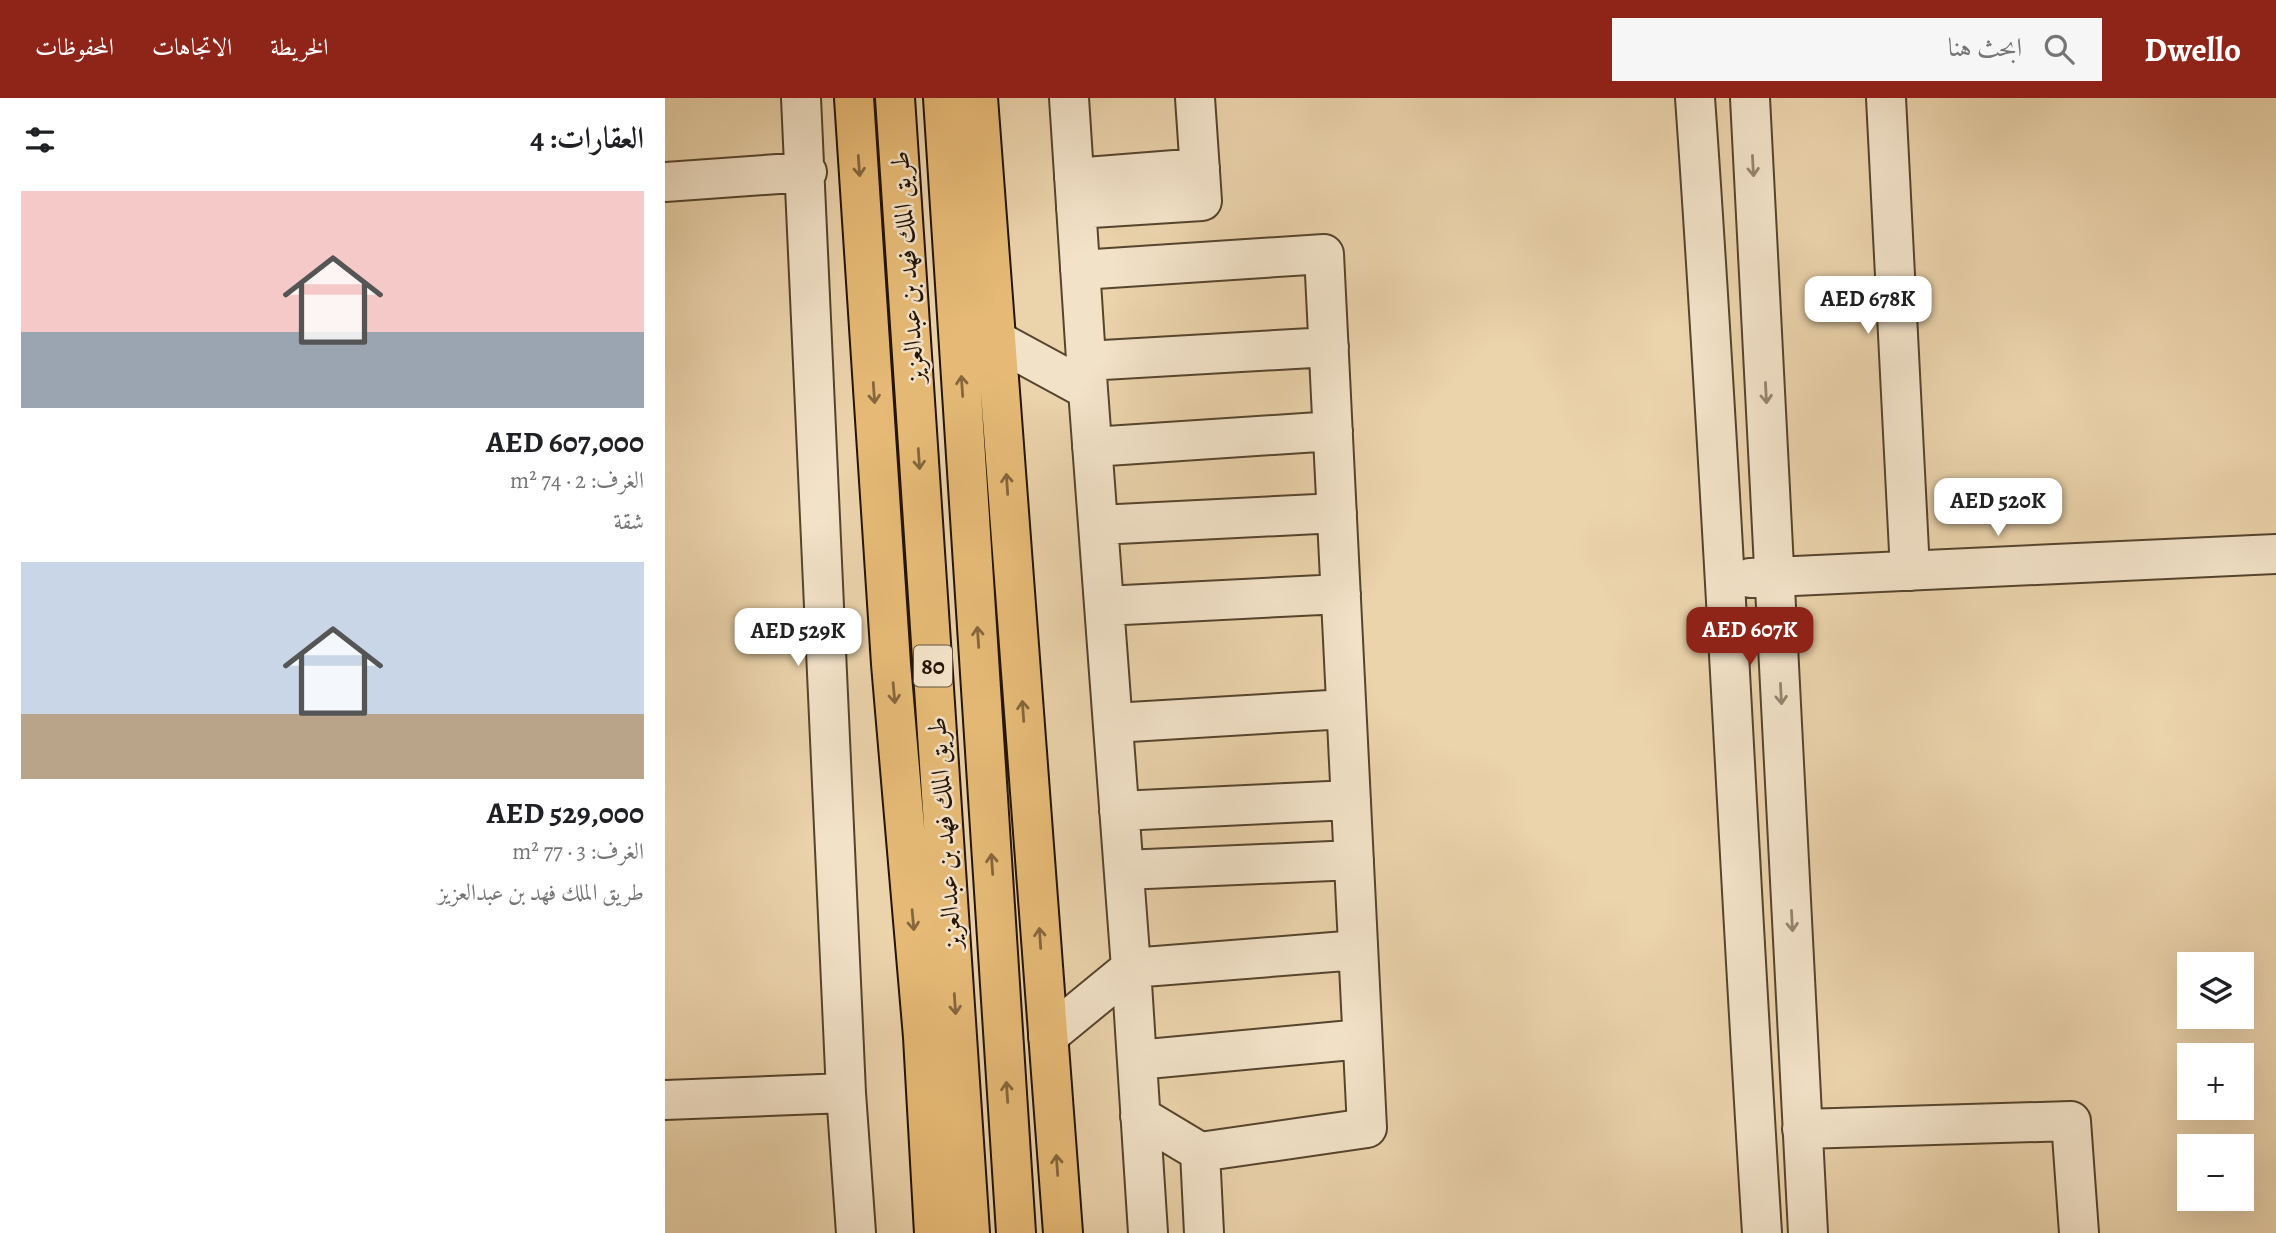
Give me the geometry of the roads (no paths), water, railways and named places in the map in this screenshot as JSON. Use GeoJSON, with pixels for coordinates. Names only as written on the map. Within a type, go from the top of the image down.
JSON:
{"type":"FeatureCollection","features":[{"type":"Feature","properties":{"kind":"highway"},"geometry":{"type":"LineString","coordinates":[[854,98],[891,664],[923,1037],[934,1233]]}},
{"type":"Feature","properties":{"kind":"highway","name":"طريق الملك فهد بن عبدالعزيز"},"geometry":{"type":"LineString","coordinates":[[895,98],[970,1233]]}},
{"type":"Feature","properties":{"kind":"highway","name":"طريق الملك فهد بن عبدالعزيز"},"geometry":{"type":"LineString","coordinates":[[943,98],[1016,1233]]}},
{"type":"Feature","properties":{"kind":"highway"},"geometry":{"type":"LineString","coordinates":[[978,98],[1063,1233]]}},
{"type":"Feature","properties":{"kind":"street"},"geometry":{"type":"LineString","coordinates":[[801,98],[807,172],[846,1093],[856,1233]]}},
{"type":"Feature","properties":{"kind":"street"},"geometry":{"type":"LineString","coordinates":[[1069,98],[1148,1233]]}},
{"type":"Feature","properties":{"kind":"street"},"geometry":{"type":"LineString","coordinates":[[1075,193],[1202,201],[1195,98]]}},
{"type":"Feature","properties":{"kind":"street"},"geometry":{"type":"LineString","coordinates":[[1695,98],[1762,1233]]}},
{"type":"Feature","properties":{"kind":"street"},"geometry":{"type":"LineString","coordinates":[[1750,98],[1808,1233]]}},
{"type":"Feature","properties":{"kind":"street"},"geometry":{"type":"LineString","coordinates":[[1886,98],[1910,571]]}},
{"type":"Feature","properties":{"kind":"street"},"geometry":{"type":"LineString","coordinates":[[665,182],[807,172]]}},
{"type":"Feature","properties":{"kind":"street"},"geometry":{"type":"LineString","coordinates":[[1080,270],[1324,254],[1367,1128],[1200,1152],[1140,1116]]}},
{"type":"Feature","properties":{"kind":"street"},"geometry":{"type":"LineString","coordinates":[[996,340],[1087,375],[1329,347]]}},
{"type":"Feature","properties":{"kind":"street"},"geometry":{"type":"LineString","coordinates":[[1092,447],[1333,430]]}},
{"type":"Feature","properties":{"kind":"street"},"geometry":{"type":"LineString","coordinates":[[1098,525],[1337,513]]}},
{"type":"Feature","properties":{"kind":"street"},"geometry":{"type":"LineString","coordinates":[[1724,579],[2276,554]]}},
{"type":"Feature","properties":{"kind":"street"},"geometry":{"type":"LineString","coordinates":[[1104,606],[1341,594]]}},
{"type":"Feature","properties":{"kind":"street"},"geometry":{"type":"LineString","coordinates":[[1113,723],[1346,709]]}},
{"type":"Feature","properties":{"kind":"street"},"geometry":{"type":"LineString","coordinates":[[1119,811],[1351,800]]}},
{"type":"Feature","properties":{"kind":"street"},"geometry":{"type":"LineString","coordinates":[[1124,870],[1354,860]]}},
{"type":"Feature","properties":{"kind":"street"},"geometry":{"type":"LineString","coordinates":[[1048,1036],[1131,968],[1358,950]]}},
{"type":"Feature","properties":{"kind":"street"},"geometry":{"type":"LineString","coordinates":[[1137,1060],[1362,1039]]}},
{"type":"Feature","properties":{"kind":"street"},"geometry":{"type":"LineString","coordinates":[[665,1100],[846,1093]]}},
{"type":"Feature","properties":{"kind":"street"},"geometry":{"type":"LineString","coordinates":[[1802,1129],[2071,1121],[2079,1233]]}},
{"type":"Feature","properties":{"kind":"street"},"geometry":{"type":"LineString","coordinates":[[1200,1152],[1204,1233]]}}]}
